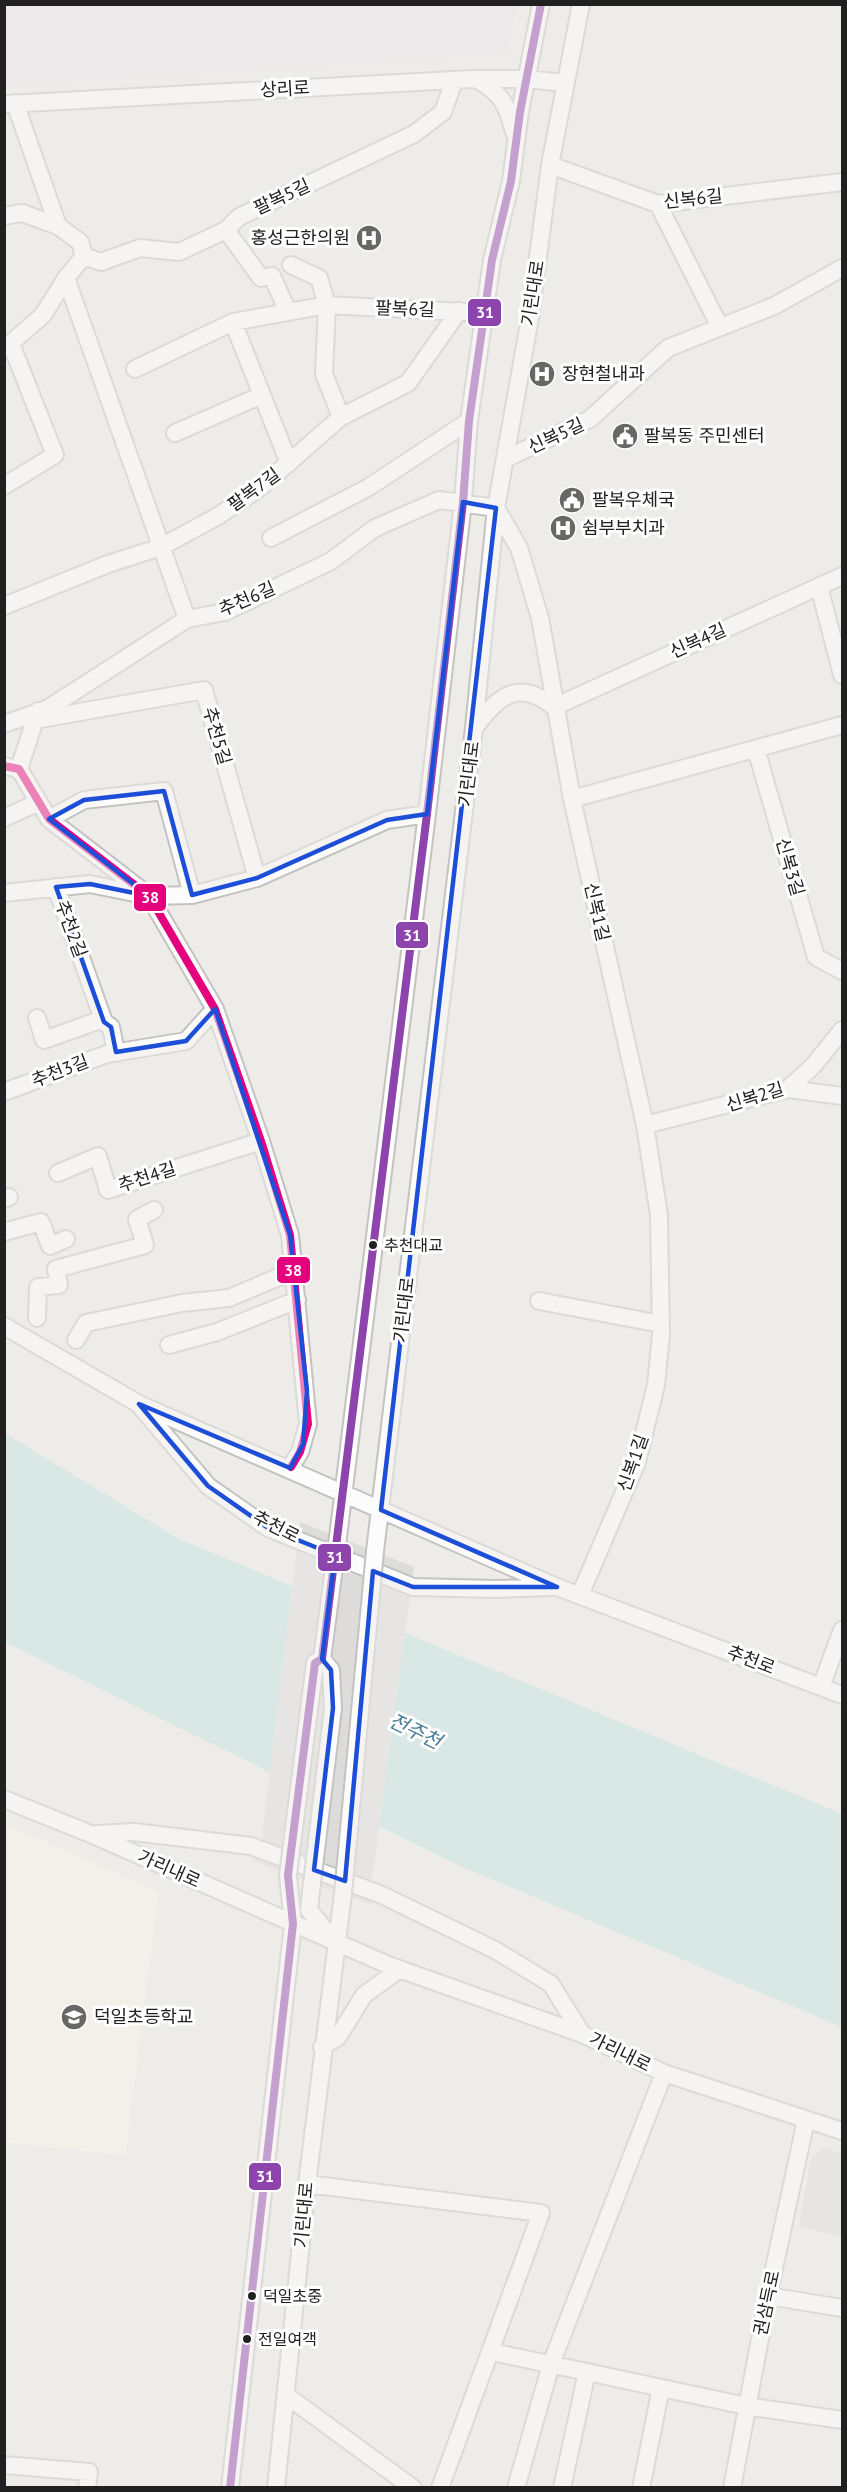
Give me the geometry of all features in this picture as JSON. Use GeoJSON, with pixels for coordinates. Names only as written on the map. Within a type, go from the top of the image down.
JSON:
{"type":"FeatureCollection","features":[{"type":"Feature","properties":{"kind":"street","name":"기린대로"},"geometry":{"type":"LineString","coordinates":[[336,1944],[309,1910],[333,1708],[331,1670],[322,1659],[427,814],[463,502],[469,421],[483,314],[492,260],[511,181],[516,137],[541,4]]}},
{"type":"Feature","properties":{"kind":"street","name":"기린대로"},"geometry":{"type":"LineString","coordinates":[[276,2487],[287,2396],[306,2184],[343,1894],[376,1549],[474,728],[496,508],[530,318],[550,165],[580,4]]}},
{"type":"Feature","properties":{"kind":"street","name":"상리로"},"geometry":{"type":"LineString","coordinates":[[10,104],[474,79],[527,78],[565,83]]}},
{"type":"Feature","properties":{"kind":"street"},"geometry":{"type":"LineString","coordinates":[[474,79],[495,90],[510,114],[516,137]]}},
{"type":"Feature","properties":{"kind":"street","name":"팔복5길"},"geometry":{"type":"LineString","coordinates":[[84,256],[101,262],[140,248],[179,252],[226,230],[239,217],[414,134],[442,112],[454,81]]}},
{"type":"Feature","properties":{"kind":"street"},"geometry":{"type":"LineString","coordinates":[[10,104],[58,226]]}},
{"type":"Feature","properties":{"kind":"street","name":"신복6길"},"geometry":{"type":"LineString","coordinates":[[550,165],[657,204],[843,183]]}},
{"type":"Feature","properties":{"kind":"street"},"geometry":{"type":"LineString","coordinates":[[657,204],[720,327]]}},
{"type":"Feature","properties":{"kind":"street"},"geometry":{"type":"LineString","coordinates":[[4,216],[22,213],[58,226],[80,242],[84,256],[66,278],[43,315],[8,347],[55,455],[4,486]]}},
{"type":"Feature","properties":{"kind":"street"},"geometry":{"type":"LineString","coordinates":[[226,230],[261,278],[272,276],[288,312]]}},
{"type":"Feature","properties":{"kind":"street"},"geometry":{"type":"LineString","coordinates":[[291,265],[319,278],[327,306],[324,374],[341,417]]}},
{"type":"Feature","properties":{"kind":"street","name":"신복5길"},"geometry":{"type":"LineString","coordinates":[[505,459],[590,419],[668,348],[774,306],[843,268]]}},
{"type":"Feature","properties":{"kind":"street"},"geometry":{"type":"LineString","coordinates":[[66,278],[187,619]]}},
{"type":"Feature","properties":{"kind":"street","name":"팔복6길"},"geometry":{"type":"LineString","coordinates":[[135,369],[233,322],[288,312],[327,306],[483,314]]}},
{"type":"Feature","properties":{"kind":"street","name":"팔복7길"},"geometry":{"type":"LineString","coordinates":[[4,606],[108,564],[161,547],[218,516],[290,463],[341,417],[408,383],[459,311]]}},
{"type":"Feature","properties":{"kind":"street"},"geometry":{"type":"LineString","coordinates":[[233,322],[290,463]]}},
{"type":"Feature","properties":{"kind":"street"},"geometry":{"type":"LineString","coordinates":[[175,433],[262,395]]}},
{"type":"Feature","properties":{"kind":"street"},"geometry":{"type":"LineString","coordinates":[[271,538],[369,487],[469,421]]}},
{"type":"Feature","properties":{"kind":"street","name":"추천6길"},"geometry":{"type":"LineString","coordinates":[[4,724],[36,716],[187,619],[225,612],[321,567],[375,528],[439,500],[496,508]]}},
{"type":"Feature","properties":{"kind":"street","name":"신복1길"},"geometry":{"type":"LineString","coordinates":[[496,508],[519,548],[540,618],[572,799],[645,1125],[659,1215],[661,1324],[656,1385],[636,1462],[580,1595]]}},
{"type":"Feature","properties":{"kind":"street","name":"신복4길"},"geometry":{"type":"LineString","coordinates":[[554,706],[843,576]]}},
{"type":"Feature","properties":{"kind":"street"},"geometry":{"type":"LineString","coordinates":[[819,586],[843,675]]}},
{"type":"Feature","properties":{"kind":"street","name":"추천5길"},"geometry":{"type":"LineString","coordinates":[[36,716],[204,690],[257,878]]}},
{"type":"Feature","properties":{"kind":"street"},"geometry":{"type":"LineString","coordinates":[[474,728],[492,704],[507,695],[529,692],[541,696],[554,706]]}},
{"type":"Feature","properties":{"kind":"street"},"geometry":{"type":"LineString","coordinates":[[36,716],[12,767],[49,819],[150,896],[215,1009],[261,1141],[290,1235],[308,1424],[300,1452],[290,1468]]}},
{"type":"Feature","properties":{"kind":"street"},"geometry":{"type":"LineString","coordinates":[[572,799],[843,725]]}},
{"type":"Feature","properties":{"kind":"street","name":"신복3길"},"geometry":{"type":"LineString","coordinates":[[756,749],[816,957],[843,971]]}},
{"type":"Feature","properties":{"kind":"street"},"geometry":{"type":"LineString","coordinates":[[49,819],[84,800],[164,791],[192,895]]}},
{"type":"Feature","properties":{"kind":"street"},"geometry":{"type":"LineString","coordinates":[[4,818],[39,802]]}},
{"type":"Feature","properties":{"kind":"street"},"geometry":{"type":"LineString","coordinates":[[150,896],[192,895],[257,878],[387,820],[427,814]]}},
{"type":"Feature","properties":{"kind":"street","name":"추천2길"},"geometry":{"type":"LineString","coordinates":[[4,893],[90,884],[150,896]]}},
{"type":"Feature","properties":{"kind":"street","name":"추천2길"},"geometry":{"type":"LineString","coordinates":[[56,887],[103,1019]]}},
{"type":"Feature","properties":{"kind":"street","name":"추천3길"},"geometry":{"type":"LineString","coordinates":[[4,1092],[116,1052],[186,1041],[215,1009]]}},
{"type":"Feature","properties":{"kind":"street","name":"추천3길"},"geometry":{"type":"LineString","coordinates":[[37,1018],[44,1040],[103,1019]]}},
{"type":"Feature","properties":{"kind":"street"},"geometry":{"type":"LineString","coordinates":[[103,1019],[111,1027],[116,1052]]}},
{"type":"Feature","properties":{"kind":"street","name":"신복2길"},"geometry":{"type":"LineString","coordinates":[[645,1125],[788,1089],[813,1066],[843,1030]]}},
{"type":"Feature","properties":{"kind":"street"},"geometry":{"type":"LineString","coordinates":[[788,1089],[843,1096]]}},
{"type":"Feature","properties":{"kind":"street","name":"추천4길"},"geometry":{"type":"LineString","coordinates":[[58,1173],[98,1156],[108,1190],[261,1141]]}},
{"type":"Feature","properties":{"kind":"street"},"geometry":{"type":"LineString","coordinates":[[37,1318],[38,1287],[58,1285],[56,1269],[145,1245],[137,1219],[154,1209]]}},
{"type":"Feature","properties":{"kind":"street"},"geometry":{"type":"LineString","coordinates":[[4,1232],[41,1222],[50,1246],[66,1239]]}},
{"type":"Feature","properties":{"kind":"street"},"geometry":{"type":"LineString","coordinates":[[76,1341],[86,1323],[182,1303],[229,1298],[293,1270]]}},
{"type":"Feature","properties":{"kind":"street"},"geometry":{"type":"LineString","coordinates":[[170,1345],[217,1332],[297,1300]]}},
{"type":"Feature","properties":{"kind":"street"},"geometry":{"type":"LineString","coordinates":[[539,1301],[661,1324]]}},
{"type":"Feature","properties":{"kind":"street","name":"추천로"},"geometry":{"type":"LineString","coordinates":[[4,1326],[139,1404],[290,1468],[557,1587],[843,1695]]}},
{"type":"Feature","properties":{"kind":"street","name":"추천로"},"geometry":{"type":"LineString","coordinates":[[139,1404],[208,1486],[268,1528],[413,1587],[496,1589],[557,1587]]}},
{"type":"Feature","properties":{"kind":"street"},"geometry":{"type":"LineString","coordinates":[[821,1687],[843,1630]]}},
{"type":"Feature","properties":{"kind":"street","name":"기린대로"},"geometry":{"type":"LineString","coordinates":[[230,2487],[292,1924],[288,1875],[315,1664],[322,1659]]}},
{"type":"Feature","properties":{"kind":"street","name":"가리내로"},"geometry":{"type":"LineString","coordinates":[[4,1799],[93,1834],[336,1944],[582,2034],[664,2073],[843,2131]]}},
{"type":"Feature","properties":{"kind":"street"},"geometry":{"type":"LineString","coordinates":[[93,1834],[134,1832],[251,1846],[382,1895],[495,1950],[550,1984],[582,2034]]}},
{"type":"Feature","properties":{"kind":"street"},"geometry":{"type":"LineString","coordinates":[[322,2047],[338,2037],[364,1995],[400,1969]]}},
{"type":"Feature","properties":{"kind":"street"},"geometry":{"type":"LineString","coordinates":[[516,2487],[551,2364],[664,2073]]}},
{"type":"Feature","properties":{"kind":"street","name":"권삼득로"},"geometry":{"type":"LineString","coordinates":[[732,2487],[768,2296],[806,2120]]}},
{"type":"Feature","properties":{"kind":"street"},"geometry":{"type":"LineString","coordinates":[[306,2184],[541,2213],[492,2352],[440,2487]]}},
{"type":"Feature","properties":{"kind":"street"},"geometry":{"type":"LineString","coordinates":[[768,2296],[843,2308]]}},
{"type":"Feature","properties":{"kind":"street"},"geometry":{"type":"LineString","coordinates":[[492,2352],[746,2406],[843,2420]]}},
{"type":"Feature","properties":{"kind":"street"},"geometry":{"type":"LineString","coordinates":[[561,2487],[586,2372]]}},
{"type":"Feature","properties":{"kind":"street"},"geometry":{"type":"LineString","coordinates":[[641,2487],[661,2388]]}},
{"type":"Feature","properties":{"kind":"street"},"geometry":{"type":"LineString","coordinates":[[287,2396],[413,2487]]}},
{"type":"Feature","properties":{"kind":"street"},"geometry":{"type":"LineString","coordinates":[[4,2465],[89,2472],[87,2487]]}},
{"type":"Feature","properties":{"kind":"highlighted area"},"geometry":{"type":"Polygon","coordinates":[[[463,502],[496,508],[381,1510],[557,1587],[413,1587],[373,1571],[345,1881],[314,1870],[333,1708],[331,1670],[322,1659],[335,1555],[268,1528],[208,1486],[139,1404],[290,1468],[303,1444],[307,1391],[290,1235],[215,1009],[186,1041],[116,1052],[111,1027],[104,1022],[56,887],[90,884],[149,896],[49,819],[84,800],[164,791],[192,895],[257,878],[387,820],[427,814],[463,502]]]}},
{"type":"Feature","properties":{"kind":"shaded area"},"geometry":{"type":"Polygon","coordinates":[[[5,4],[516,5],[507,54],[5,86],[5,4]]]}},
{"type":"Feature","properties":{"kind":"shaded area","name":"덕일초등학교"},"geometry":{"type":"Polygon","coordinates":[[[5,1824],[159,1892],[125,2156],[5,2142],[5,1824]]]}},
{"type":"Feature","properties":{"kind":"shaded area"},"geometry":{"type":"Polygon","coordinates":[[[824,2148],[842,2153],[842,2237],[799,2226],[811,2157],[824,2148]]]}},
{"type":"Feature","properties":{"kind":"water","name":"전주천"},"geometry":{"type":"Polygon","coordinates":[[[4,1433],[181,1540],[842,1814],[842,2027],[458,1865],[5,1642],[4,1433]]]}},
{"type":"Feature","properties":{"kind":"pier"},"geometry":{"type":"Polygon","coordinates":[[[300,1522],[414,1567],[371,1887],[372,1905],[253,1861],[260,1852],[300,1522]]]}},
{"type":"Feature","properties":{"kind":"transit line","name":"31"},"geometry":{"type":"LineString","coordinates":[[230,2488],[293,1924],[288,1875],[315,1663],[322,1659],[427,814],[463,502],[469,421],[492,260],[511,181],[520,112],[541,4]]}},
{"type":"Feature","properties":{"kind":"transit line","name":"38"},"geometry":{"type":"LineString","coordinates":[[4,766],[19,769],[49,819],[149,896],[215,1009],[261,1141],[290,1235],[308,1424],[300,1452],[291,1467]]}},
{"type":"Feature","properties":{"kind":"place","name":"홍성근한의원"},"geometry":{"type":"Point","coordinates":[369,238]}},
{"type":"Feature","properties":{"kind":"place","name":"장현철내과"},"geometry":{"type":"Point","coordinates":[542,374]}},
{"type":"Feature","properties":{"kind":"place","name":"팔복동 주민센터"},"geometry":{"type":"Point","coordinates":[625,436]}},
{"type":"Feature","properties":{"kind":"place","name":"팔복우체국"},"geometry":{"type":"Point","coordinates":[572,500]}},
{"type":"Feature","properties":{"kind":"place","name":"쉼부부치과"},"geometry":{"type":"Point","coordinates":[563,528]}},
{"type":"Feature","properties":{"kind":"place","name":"추천대교"},"geometry":{"type":"Point","coordinates":[373,1245]}},
{"type":"Feature","properties":{"kind":"place","name":"덕일초등학교"},"geometry":{"type":"Point","coordinates":[74,2017]}},
{"type":"Feature","properties":{"kind":"place","name":"덕일초중"},"geometry":{"type":"Point","coordinates":[252,2296]}},
{"type":"Feature","properties":{"kind":"place","name":"전일여객"},"geometry":{"type":"Point","coordinates":[247,2339]}}]}
